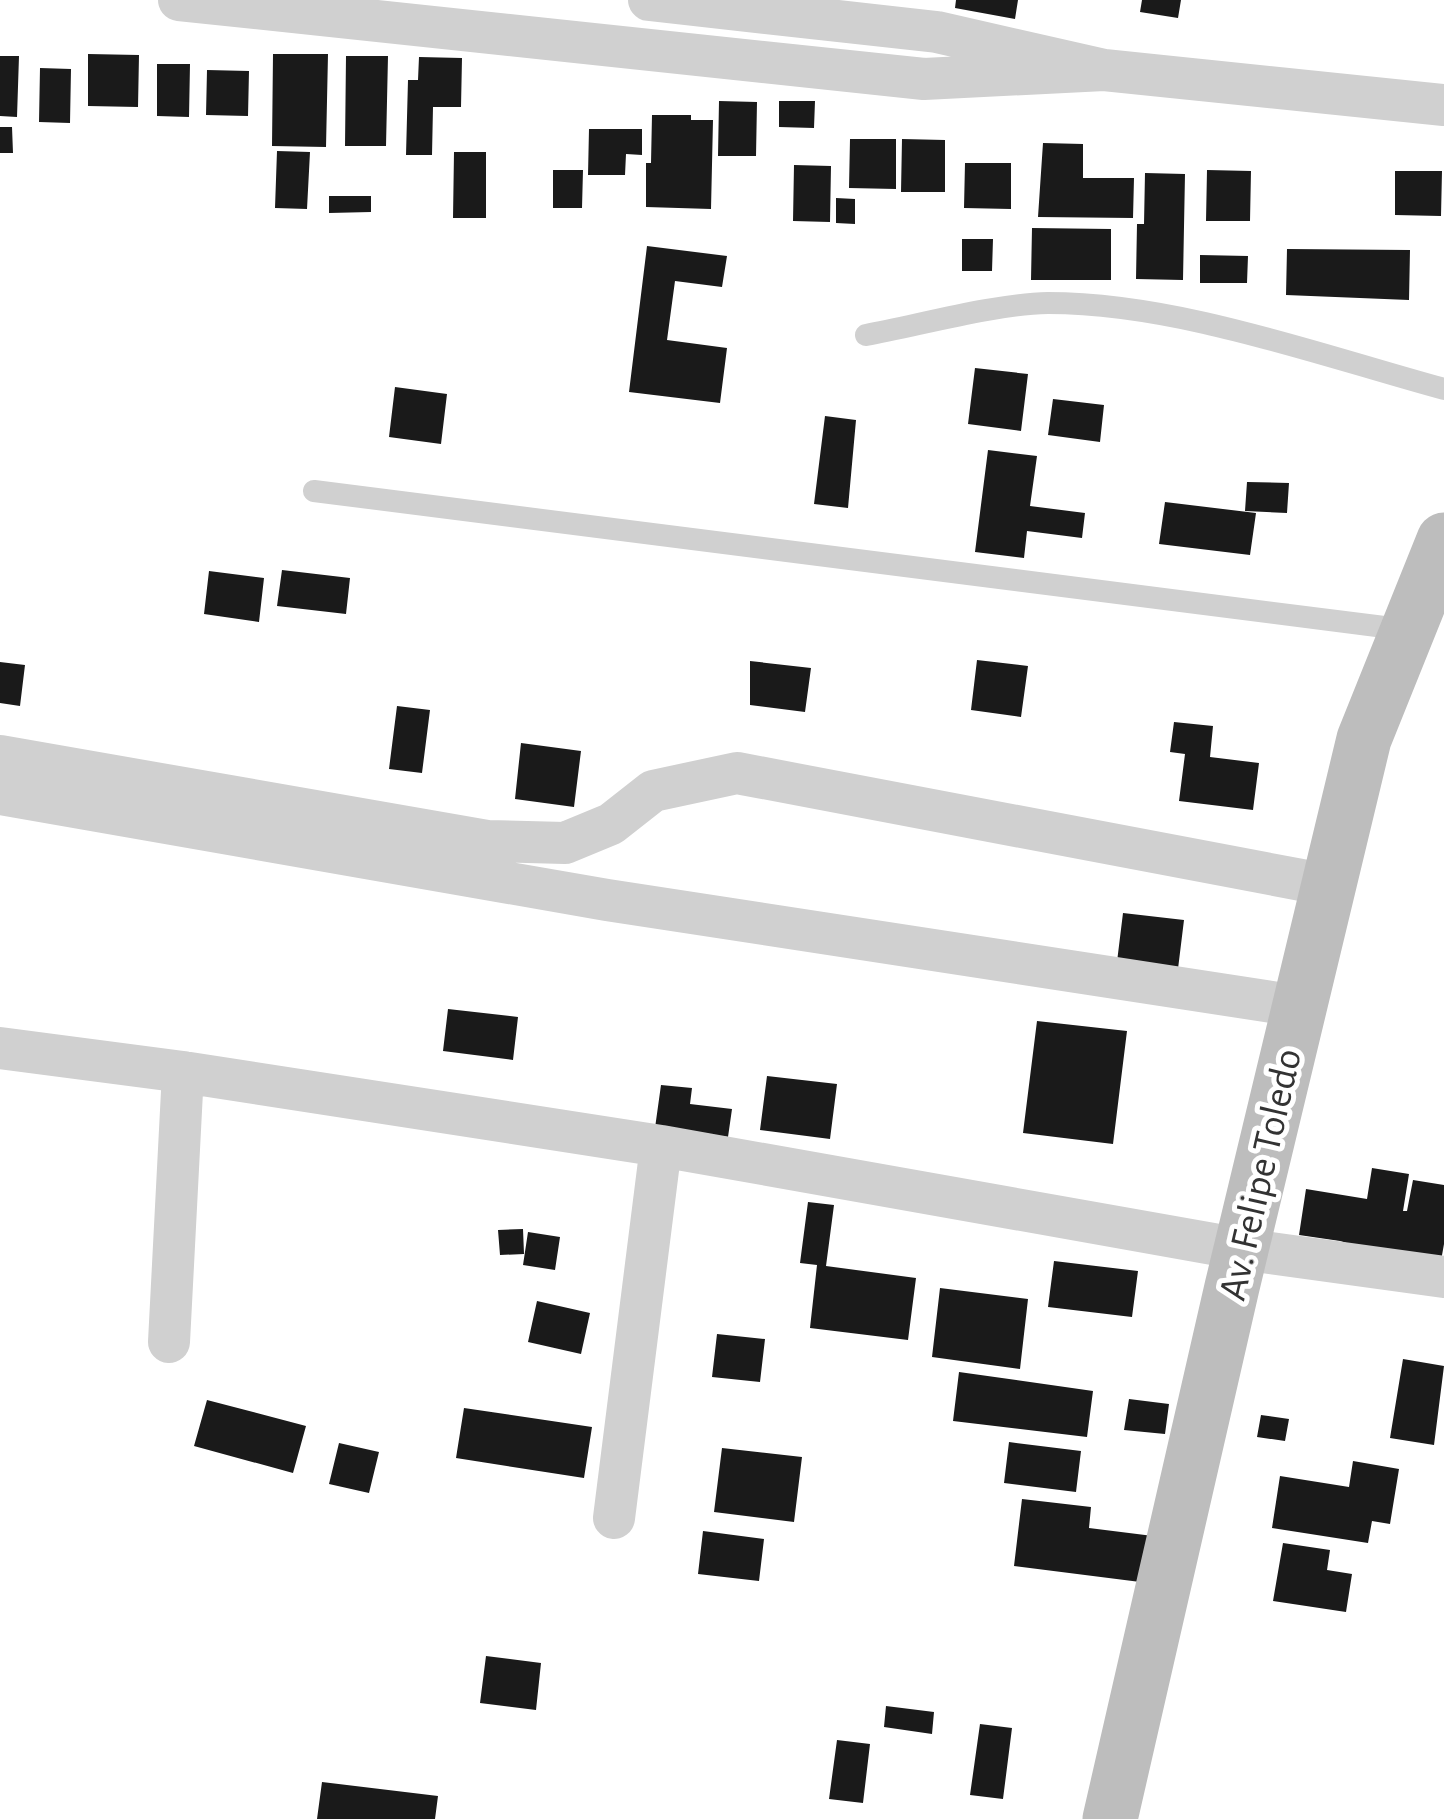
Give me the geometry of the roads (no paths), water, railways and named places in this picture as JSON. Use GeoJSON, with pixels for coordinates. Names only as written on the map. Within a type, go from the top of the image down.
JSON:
{"type":"FeatureCollection","features":[{"type":"Feature","properties":{"kind":"main road","name":"Av. Felipe Toledo"},"geometry":{"type":"LineString","coordinates":[[1110,1819],[1298,1006],[1364,739],[1444,540]]}},
{"type":"Feature","properties":{"kind":"street"},"geometry":{"type":"LineString","coordinates":[[648,0],[937,32],[1104,70],[1444,105]]}},
{"type":"Feature","properties":{"kind":"street"},"geometry":{"type":"LineString","coordinates":[[206,2],[924,80],[1104,70]]}},
{"type":"Feature","properties":{"kind":"street"},"geometry":{"type":"LineString","coordinates":[[0,756],[487,841],[565,843],[611,824],[653,791],[738,773],[1328,885]]}},
{"type":"Feature","properties":{"kind":"street"},"geometry":{"type":"LineString","coordinates":[[0,794],[607,900],[1298,1006]]}},
{"type":"Feature","properties":{"kind":"street"},"geometry":{"type":"LineString","coordinates":[[0,1048],[184,1072],[661,1146],[1241,1249],[1444,1277]]}},
{"type":"Feature","properties":{"kind":"street"},"geometry":{"type":"LineString","coordinates":[[169,1342],[184,1072]]}},
{"type":"Feature","properties":{"kind":"street"},"geometry":{"type":"LineString","coordinates":[[614,1518],[661,1146]]}},
{"type":"Feature","properties":{"kind":"lane"},"geometry":{"type":"LineString","coordinates":[[866,335],[1044,303],[1094,306],[1192,320],[1444,389]]}},
{"type":"Feature","properties":{"kind":"lane"},"geometry":{"type":"LineString","coordinates":[[314,491],[1408,630]]}}]}
